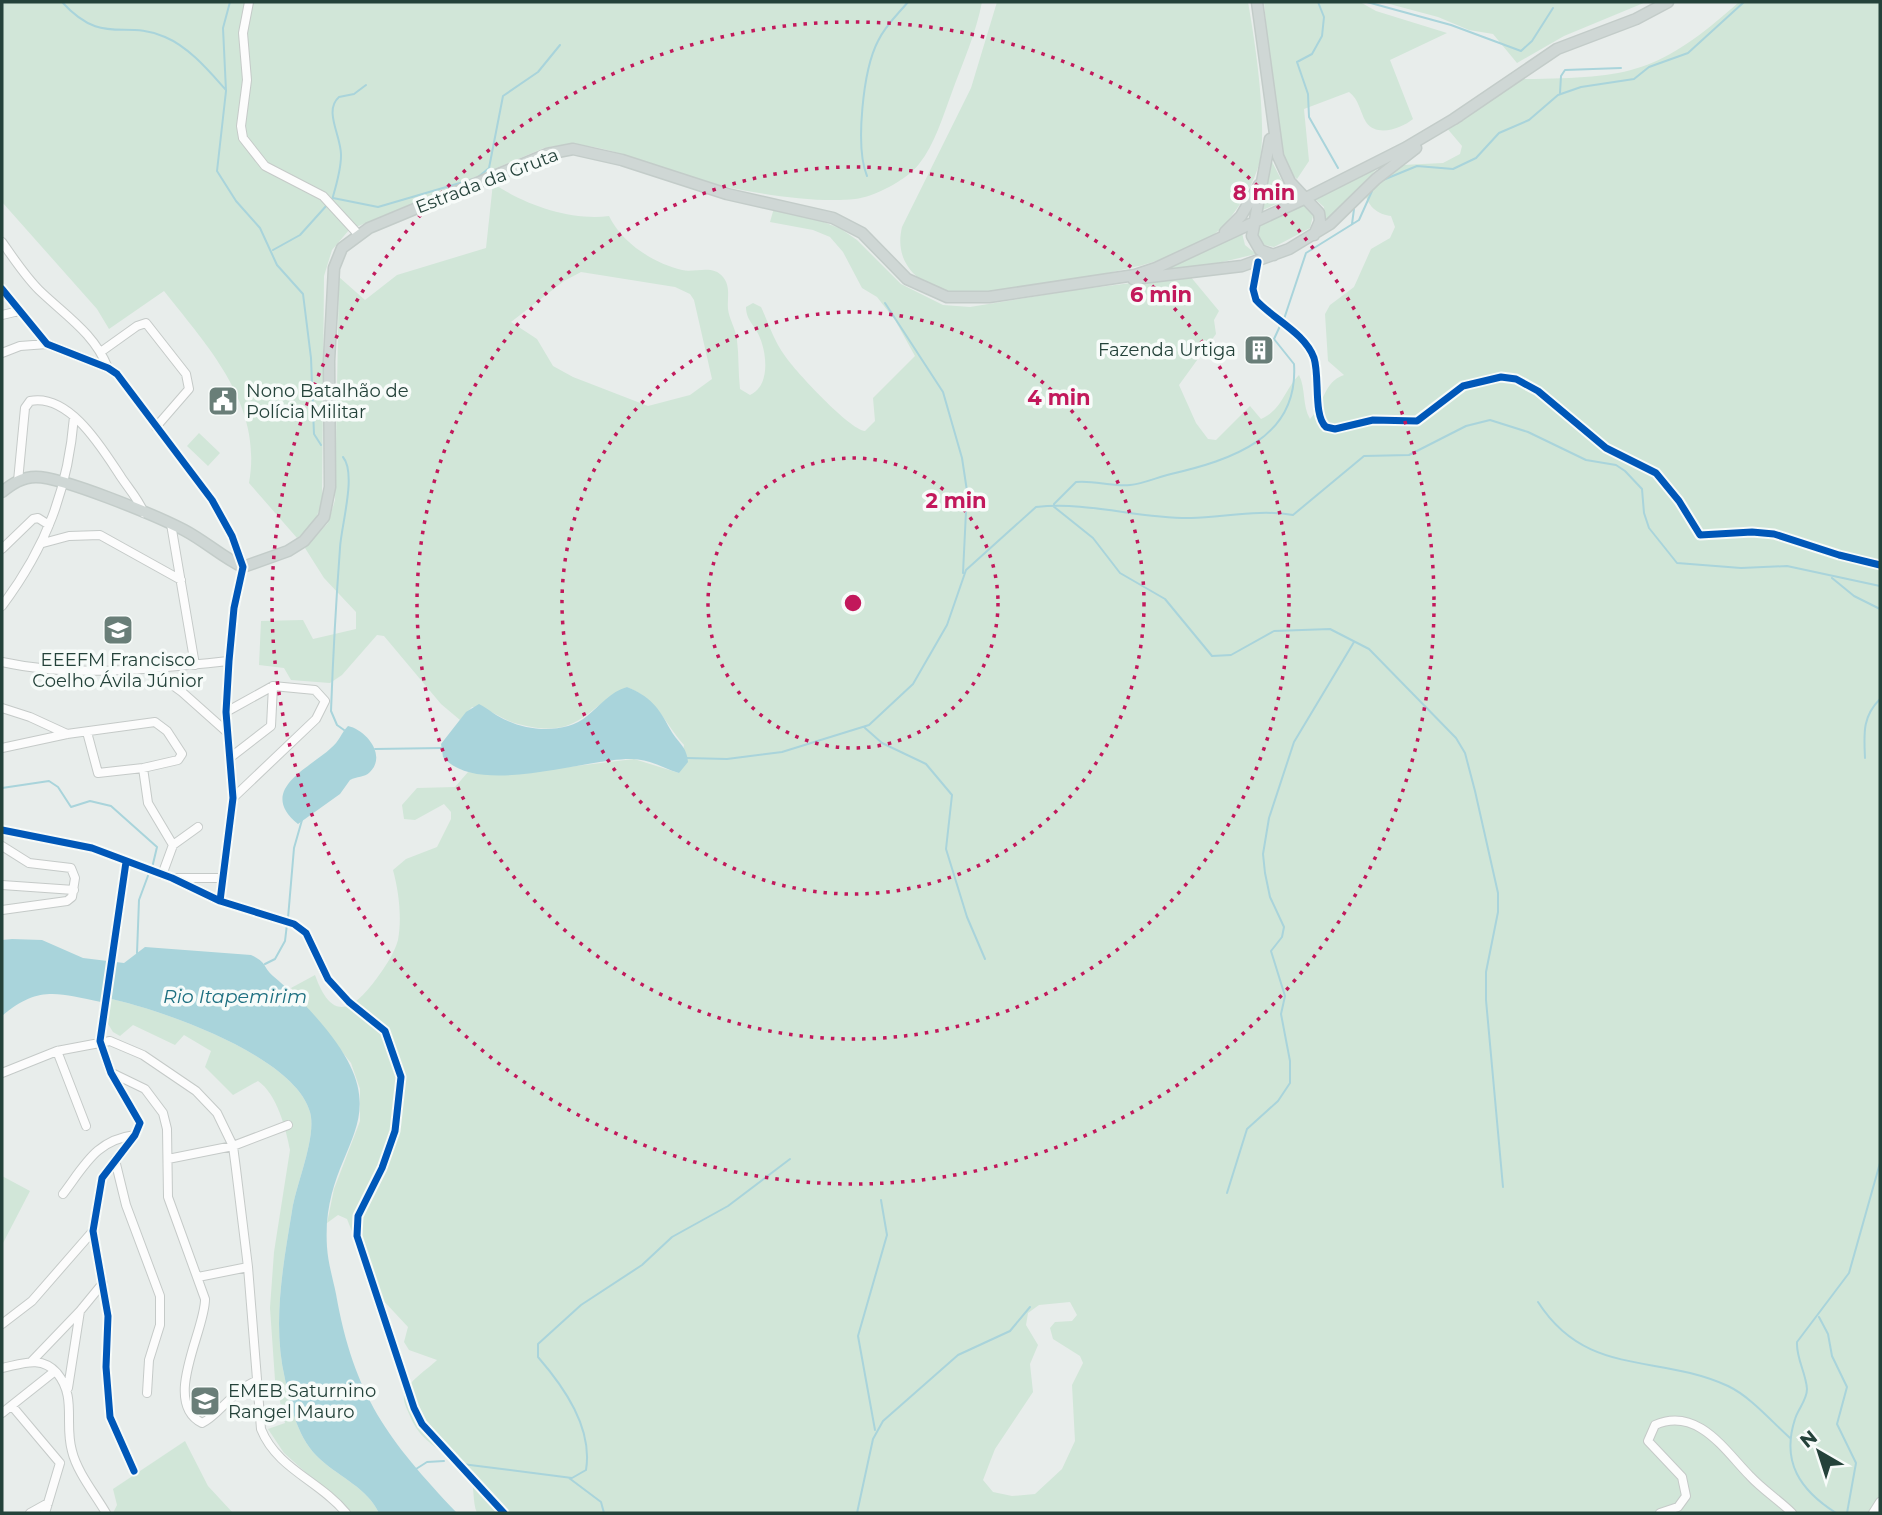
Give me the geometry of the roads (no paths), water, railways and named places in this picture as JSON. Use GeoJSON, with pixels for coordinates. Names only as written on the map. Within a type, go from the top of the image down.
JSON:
{"type":"FeatureCollection","features":[{"type":"Feature","properties":{"kind":"main road"},"geometry":{"type":"LineString","coordinates":[[1257,2],[1272,122],[1280,163],[1290,182],[1320,217],[1312,237]]}},
{"type":"Feature","properties":{"kind":"main road"},"geometry":{"type":"LineString","coordinates":[[1099,280],[1147,279],[1258,262],[1312,237],[1339,216],[1390,168],[1459,116],[1557,49],[1636,19],[1668,2]]}},
{"type":"Feature","properties":{"kind":"main road"},"geometry":{"type":"LineString","coordinates":[[1099,280],[1156,268],[1207,245],[1405,148],[1459,116]]}},
{"type":"Feature","properties":{"kind":"main road"},"geometry":{"type":"LineString","coordinates":[[1272,122],[1265,174],[1254,223],[1254,243],[1263,252],[1274,255]]}},
{"type":"Feature","properties":{"kind":"main road","name":"Estrada da Gruta"},"geometry":{"type":"LineString","coordinates":[[243,567],[288,551],[316,530],[324,517],[330,487],[329,361],[334,268],[342,248],[358,234],[547,154],[573,149],[622,160],[727,194],[833,218],[862,233],[907,279],[938,295],[979,298],[1099,280]]}},
{"type":"Feature","properties":{"kind":"main road"},"geometry":{"type":"LineString","coordinates":[[1207,245],[1237,221],[1265,174]]}},
{"type":"Feature","properties":{"kind":"main road"},"geometry":{"type":"LineString","coordinates":[[1290,182],[1307,188],[1333,184]]}},
{"type":"Feature","properties":{"kind":"main road"},"geometry":{"type":"LineString","coordinates":[[2,492],[18,481],[42,477],[65,483],[143,510],[243,567]]}},
{"type":"Feature","properties":{"kind":"street"},"geometry":{"type":"LineString","coordinates":[[248,2],[243,33],[247,79],[241,126],[243,138],[265,166],[323,196],[358,234]]}},
{"type":"Feature","properties":{"kind":"street"},"geometry":{"type":"LineString","coordinates":[[2,242],[31,281],[79,323],[102,351],[108,368]]}},
{"type":"Feature","properties":{"kind":"street"},"geometry":{"type":"LineString","coordinates":[[1258,262],[1253,289],[1256,300],[1312,355],[1319,390],[1319,416],[1326,427],[1335,429],[1373,420],[1417,421],[1463,386],[1508,377],[1538,391],[1606,448],[1656,472],[1679,501],[1700,535],[1752,532],[1774,534],[1824,551],[1880,565]]}},
{"type":"Feature","properties":{"kind":"street"},"geometry":{"type":"LineString","coordinates":[[2,289],[47,344]]}},
{"type":"Feature","properties":{"kind":"street"},"geometry":{"type":"LineString","coordinates":[[2,315],[19,312]]}},
{"type":"Feature","properties":{"kind":"street"},"geometry":{"type":"LineString","coordinates":[[102,351],[146,323],[186,374],[189,389],[156,427]]}},
{"type":"Feature","properties":{"kind":"street"},"geometry":{"type":"LineString","coordinates":[[2,353],[20,346],[47,344],[108,368],[128,388],[218,509],[243,567],[234,608],[229,661],[226,712],[233,798],[220,901]]}},
{"type":"Feature","properties":{"kind":"street"},"geometry":{"type":"LineString","coordinates":[[18,481],[27,404],[38,400],[74,416],[91,433],[143,510]]}},
{"type":"Feature","properties":{"kind":"street"},"geometry":{"type":"LineString","coordinates":[[2,607],[43,543],[65,483],[74,416]]}},
{"type":"Feature","properties":{"kind":"street"},"geometry":{"type":"LineString","coordinates":[[2,549],[33,519],[38,518],[49,525]]}},
{"type":"Feature","properties":{"kind":"street"},"geometry":{"type":"LineString","coordinates":[[171,524],[195,665]]}},
{"type":"Feature","properties":{"kind":"street"},"geometry":{"type":"LineString","coordinates":[[43,543],[69,536],[100,536],[181,580]]}},
{"type":"Feature","properties":{"kind":"street"},"geometry":{"type":"LineString","coordinates":[[2,662],[48,670],[148,668],[229,661]]}},
{"type":"Feature","properties":{"kind":"street"},"geometry":{"type":"LineString","coordinates":[[148,668],[182,692],[228,733]]}},
{"type":"Feature","properties":{"kind":"street"},"geometry":{"type":"LineString","coordinates":[[226,712],[273,686],[315,690],[325,701],[316,719],[282,748],[233,798]]}},
{"type":"Feature","properties":{"kind":"street"},"geometry":{"type":"LineString","coordinates":[[230,757],[268,729],[274,720],[273,686]]}},
{"type":"Feature","properties":{"kind":"street"},"geometry":{"type":"LineString","coordinates":[[2,708],[30,716],[66,734]]}},
{"type":"Feature","properties":{"kind":"street"},"geometry":{"type":"LineString","coordinates":[[2,748],[66,734],[147,722],[162,726],[180,748],[181,758],[143,768],[98,773],[88,732]]}},
{"type":"Feature","properties":{"kind":"street"},"geometry":{"type":"LineString","coordinates":[[143,768],[148,803],[173,845]]}},
{"type":"Feature","properties":{"kind":"street"},"geometry":{"type":"LineString","coordinates":[[154,872],[173,845],[198,827]]}},
{"type":"Feature","properties":{"kind":"street"},"geometry":{"type":"LineString","coordinates":[[2,830],[92,848],[172,878],[220,901],[291,923],[310,939],[328,979],[349,1002],[382,1025],[398,1065],[401,1087],[395,1131],[356,1226],[366,1270],[414,1408],[431,1436],[504,1513]]}},
{"type":"Feature","properties":{"kind":"street"},"geometry":{"type":"LineString","coordinates":[[2,846],[29,863],[71,868],[75,878],[74,890],[67,901],[2,910]]}},
{"type":"Feature","properties":{"kind":"street"},"geometry":{"type":"LineString","coordinates":[[126,862],[100,1041],[111,1073],[139,1119],[135,1135],[99,1184],[93,1231],[108,1316],[106,1394],[114,1429],[134,1471]]}},
{"type":"Feature","properties":{"kind":"street"},"geometry":{"type":"LineString","coordinates":[[172,878],[223,878]]}},
{"type":"Feature","properties":{"kind":"street"},"geometry":{"type":"LineString","coordinates":[[2,885],[74,890]]}},
{"type":"Feature","properties":{"kind":"street"},"geometry":{"type":"LineString","coordinates":[[2,1073],[57,1051],[100,1041],[132,1049],[196,1091],[217,1113],[233,1146],[248,1267],[259,1419],[265,1439],[288,1466],[329,1496],[346,1513]]}},
{"type":"Feature","properties":{"kind":"street"},"geometry":{"type":"LineString","coordinates":[[57,1051],[86,1126]]}},
{"type":"Feature","properties":{"kind":"street"},"geometry":{"type":"LineString","coordinates":[[111,1073],[145,1089],[158,1102],[167,1129],[167,1198],[198,1277],[205,1312],[189,1359],[185,1387],[195,1419],[205,1422],[232,1394],[256,1381]]}},
{"type":"Feature","properties":{"kind":"street"},"geometry":{"type":"LineString","coordinates":[[168,1159],[233,1146],[288,1125]]}},
{"type":"Feature","properties":{"kind":"street"},"geometry":{"type":"LineString","coordinates":[[63,1194],[101,1146],[116,1137],[135,1135]]}},
{"type":"Feature","properties":{"kind":"street"},"geometry":{"type":"LineString","coordinates":[[115,1160],[126,1205],[160,1296],[161,1318],[149,1360],[147,1393]]}},
{"type":"Feature","properties":{"kind":"street"},"geometry":{"type":"LineString","coordinates":[[2,1324],[32,1301],[93,1231]]}},
{"type":"Feature","properties":{"kind":"street"},"geometry":{"type":"LineString","coordinates":[[198,1277],[248,1267]]}},
{"type":"Feature","properties":{"kind":"street"},"geometry":{"type":"LineString","coordinates":[[2,1368],[32,1361],[103,1283]]}},
{"type":"Feature","properties":{"kind":"street"},"geometry":{"type":"LineString","coordinates":[[80,1311],[68,1388],[72,1452],[106,1513]]}},
{"type":"Feature","properties":{"kind":"street"},"geometry":{"type":"LineString","coordinates":[[32,1361],[55,1371],[68,1388]]}},
{"type":"Feature","properties":{"kind":"street"},"geometry":{"type":"LineString","coordinates":[[2,1413],[55,1371]]}},
{"type":"Feature","properties":{"kind":"street"},"geometry":{"type":"LineString","coordinates":[[12,1406],[60,1463]]}},
{"type":"Feature","properties":{"kind":"street"},"geometry":{"type":"LineString","coordinates":[[1660,1513],[1678,1507],[1686,1496],[1682,1476],[1648,1441],[1651,1428],[1663,1422],[1698,1427],[1717,1437],[1754,1480],[1792,1513]]}},
{"type":"Feature","properties":{"kind":"street"},"geometry":{"type":"LineString","coordinates":[[45,1513],[60,1463],[72,1452]]}},
{"type":"Feature","properties":{"kind":"street"},"geometry":{"type":"LineString","coordinates":[[1873,1513],[1880,1502]]}},
{"type":"Feature","properties":{"kind":"street"},"geometry":{"type":"LineString","coordinates":[[30,1513],[48,1503]]}},
{"type":"Feature","properties":{"kind":"street"},"geometry":{"type":"LineString","coordinates":[[48,1503],[55,1513]]}},
{"type":"Feature","properties":{"kind":"water"},"geometry":{"type":"Polygon","coordinates":[[[627,687],[642,694],[653,704],[684,748],[688,762],[679,773],[650,762],[632,759],[533,773],[481,774],[459,769],[443,757],[441,744],[466,712],[479,704],[517,725],[538,729],[560,728],[579,722],[611,695],[627,687]]]}},
{"type":"Feature","properties":{"kind":"water"},"geometry":{"type":"Polygon","coordinates":[[[348,726],[361,732],[372,744],[375,765],[368,774],[350,780],[340,794],[298,824],[286,812],[282,801],[284,790],[300,772],[334,746],[348,726]]]}},
{"type":"Feature","properties":{"kind":"water","name":"Rio Itapemirim"},"geometry":{"type":"Polygon","coordinates":[[[2,940],[42,940],[83,958],[124,963],[145,947],[251,955],[263,963],[315,1016],[343,1053],[357,1083],[360,1109],[355,1132],[336,1181],[328,1211],[329,1265],[344,1330],[364,1389],[377,1414],[393,1439],[457,1513],[379,1513],[361,1490],[313,1452],[297,1423],[281,1358],[279,1316],[282,1274],[292,1211],[311,1134],[310,1112],[299,1091],[279,1072],[222,1038],[158,1012],[107,998],[101,1002],[49,994],[27,999],[2,1016],[2,940]]]}},
{"type":"Feature","properties":{"kind":"waterway"},"geometry":{"type":"LineString","coordinates":[[62,2],[90,24],[114,30],[150,32],[174,41],[198,60],[226,90]]}},
{"type":"Feature","properties":{"kind":"waterway"},"geometry":{"type":"LineString","coordinates":[[230,2],[223,28],[226,91],[217,171],[236,201],[260,228],[277,265],[303,294],[311,358],[314,434],[321,445]]}},
{"type":"Feature","properties":{"kind":"waterway"},"geometry":{"type":"LineString","coordinates":[[867,176],[863,163],[861,128],[868,70],[881,36],[908,2]]}},
{"type":"Feature","properties":{"kind":"waterway"},"geometry":{"type":"LineString","coordinates":[[1318,2],[1324,17],[1322,36],[1312,54],[1297,62],[1308,94],[1309,117],[1338,168]]}},
{"type":"Feature","properties":{"kind":"waterway"},"geometry":{"type":"LineString","coordinates":[[1367,2],[1451,25],[1521,51],[1532,41],[1553,8]]}},
{"type":"Feature","properties":{"kind":"waterway"},"geometry":{"type":"LineString","coordinates":[[1383,180],[1417,166],[1453,169],[1476,158],[1499,133],[1529,120],[1558,95],[1581,87],[1634,79],[1649,67],[1688,53],[1744,2]]}},
{"type":"Feature","properties":{"kind":"waterway"},"geometry":{"type":"LineString","coordinates":[[333,198],[378,207],[477,178],[489,168],[503,96],[538,72],[560,45]]}},
{"type":"Feature","properties":{"kind":"waterway"},"geometry":{"type":"LineString","coordinates":[[1560,93],[1561,76],[1565,70],[1621,68]]}},
{"type":"Feature","properties":{"kind":"waterway"},"geometry":{"type":"LineString","coordinates":[[332,200],[341,156],[333,109],[339,97],[354,94],[366,85]]}},
{"type":"Feature","properties":{"kind":"waterway"},"geometry":{"type":"LineString","coordinates":[[1284,319],[1306,253],[1359,220],[1372,191]]}},
{"type":"Feature","properties":{"kind":"waterway"},"geometry":{"type":"LineString","coordinates":[[273,250],[300,235],[327,205]]}},
{"type":"Feature","properties":{"kind":"waterway"},"geometry":{"type":"LineString","coordinates":[[1352,224],[1354,209]]}},
{"type":"Feature","properties":{"kind":"waterway"},"geometry":{"type":"LineString","coordinates":[[885,303],[943,392],[962,458],[967,491],[963,573]]}},
{"type":"Feature","properties":{"kind":"waterway"},"geometry":{"type":"LineString","coordinates":[[1054,504],[1076,482],[1123,485],[1140,483],[1216,461],[1256,442],[1273,428],[1285,411],[1293,390],[1294,364],[1274,339],[1280,326]]}},
{"type":"Feature","properties":{"kind":"waterway"},"geometry":{"type":"LineString","coordinates":[[686,758],[727,759],[782,752],[869,725],[913,684],[947,625],[966,570],[1036,507],[1075,506],[1172,518],[1255,513],[1293,515],[1364,456],[1409,455],[1466,426],[1490,420],[1528,432],[1586,460],[1616,465],[1625,471],[1642,489],[1644,513],[1649,528],[1677,563],[1741,568],[1787,566],[1880,586]]}},
{"type":"Feature","properties":{"kind":"waterway"},"geometry":{"type":"LineString","coordinates":[[343,457],[349,475],[340,548],[331,711],[337,725],[344,730]]}},
{"type":"Feature","properties":{"kind":"waterway"},"geometry":{"type":"LineString","coordinates":[[1053,506],[1093,538],[1120,573],[1165,599],[1212,656],[1231,655],[1274,631],[1330,629],[1369,649],[1456,738],[1465,753],[1498,893],[1498,912],[1486,972],[1486,1000],[1503,1187]]}},
{"type":"Feature","properties":{"kind":"waterway"},"geometry":{"type":"LineString","coordinates":[[1832,578],[1854,596],[1880,609]]}},
{"type":"Feature","properties":{"kind":"waterway"},"geometry":{"type":"LineString","coordinates":[[1227,1193],[1247,1129],[1278,1101],[1290,1083],[1290,1061],[1281,1014],[1285,996],[1271,951],[1282,937],[1284,927],[1270,897],[1263,854],[1269,818],[1294,742],[1354,642]]}},
{"type":"Feature","properties":{"kind":"waterway"},"geometry":{"type":"LineString","coordinates":[[1865,758],[1867,719],[1880,699]]}},
{"type":"Feature","properties":{"kind":"waterway"},"geometry":{"type":"LineString","coordinates":[[865,728],[882,743],[926,764],[952,795],[946,849],[967,917],[985,959]]}},
{"type":"Feature","properties":{"kind":"waterway"},"geometry":{"type":"LineString","coordinates":[[375,749],[442,748]]}},
{"type":"Feature","properties":{"kind":"waterway"},"geometry":{"type":"LineString","coordinates":[[2,788],[49,781],[58,787],[71,807],[90,801],[111,806],[157,847],[152,868]]}},
{"type":"Feature","properties":{"kind":"waterway"},"geometry":{"type":"LineString","coordinates":[[288,918],[294,848],[302,820]]}},
{"type":"Feature","properties":{"kind":"waterway"},"geometry":{"type":"LineString","coordinates":[[137,953],[139,900],[149,873]]}},
{"type":"Feature","properties":{"kind":"waterway"},"geometry":{"type":"LineString","coordinates":[[265,964],[275,959],[285,941],[287,924]]}},
{"type":"Feature","properties":{"kind":"waterway"},"geometry":{"type":"LineString","coordinates":[[462,1464],[572,1478],[586,1470],[587,1454],[581,1424],[566,1395],[538,1357],[538,1344],[581,1305],[642,1265],[672,1237],[728,1206],[790,1159]]}},
{"type":"Feature","properties":{"kind":"waterway"},"geometry":{"type":"LineString","coordinates":[[1836,1513],[1812,1495],[1792,1462],[1791,1434],[1807,1389],[1797,1342],[1849,1273],[1880,1163]]}},
{"type":"Feature","properties":{"kind":"waterway"},"geometry":{"type":"LineString","coordinates":[[875,1430],[858,1336],[887,1235],[881,1200]]}},
{"type":"Feature","properties":{"kind":"waterway"},"geometry":{"type":"LineString","coordinates":[[1538,1302],[1557,1326],[1578,1343],[1624,1360],[1701,1376],[1728,1386],[1753,1403],[1790,1438]]}},
{"type":"Feature","properties":{"kind":"waterway"},"geometry":{"type":"LineString","coordinates":[[857,1513],[873,1439],[883,1421],[958,1355],[1010,1331],[1030,1307]]}},
{"type":"Feature","properties":{"kind":"waterway"},"geometry":{"type":"LineString","coordinates":[[1819,1317],[1828,1334],[1832,1356],[1847,1387],[1837,1424],[1856,1463],[1847,1513]]}},
{"type":"Feature","properties":{"kind":"waterway"},"geometry":{"type":"LineString","coordinates":[[416,1469],[427,1462],[444,1461]]}},
{"type":"Feature","properties":{"kind":"waterway"},"geometry":{"type":"LineString","coordinates":[[569,1478],[601,1502],[604,1513]]}},
{"type":"Feature","properties":{"kind":"place","name":"Fazenda Urtiga"},"geometry":{"type":"Point","coordinates":[1259,350]}},
{"type":"Feature","properties":{"kind":"place","name":"Nono Batalhão de Polícia Militar"},"geometry":{"type":"Point","coordinates":[223,401]}},
{"type":"Feature","properties":{"kind":"place","name":"EEEFM Francisco Coelho Ávila Júnior"},"geometry":{"type":"Point","coordinates":[118,630]}},
{"type":"Feature","properties":{"kind":"place","name":"EMEB Saturnino Rangel Mauro"},"geometry":{"type":"Point","coordinates":[205,1401]}}]}
